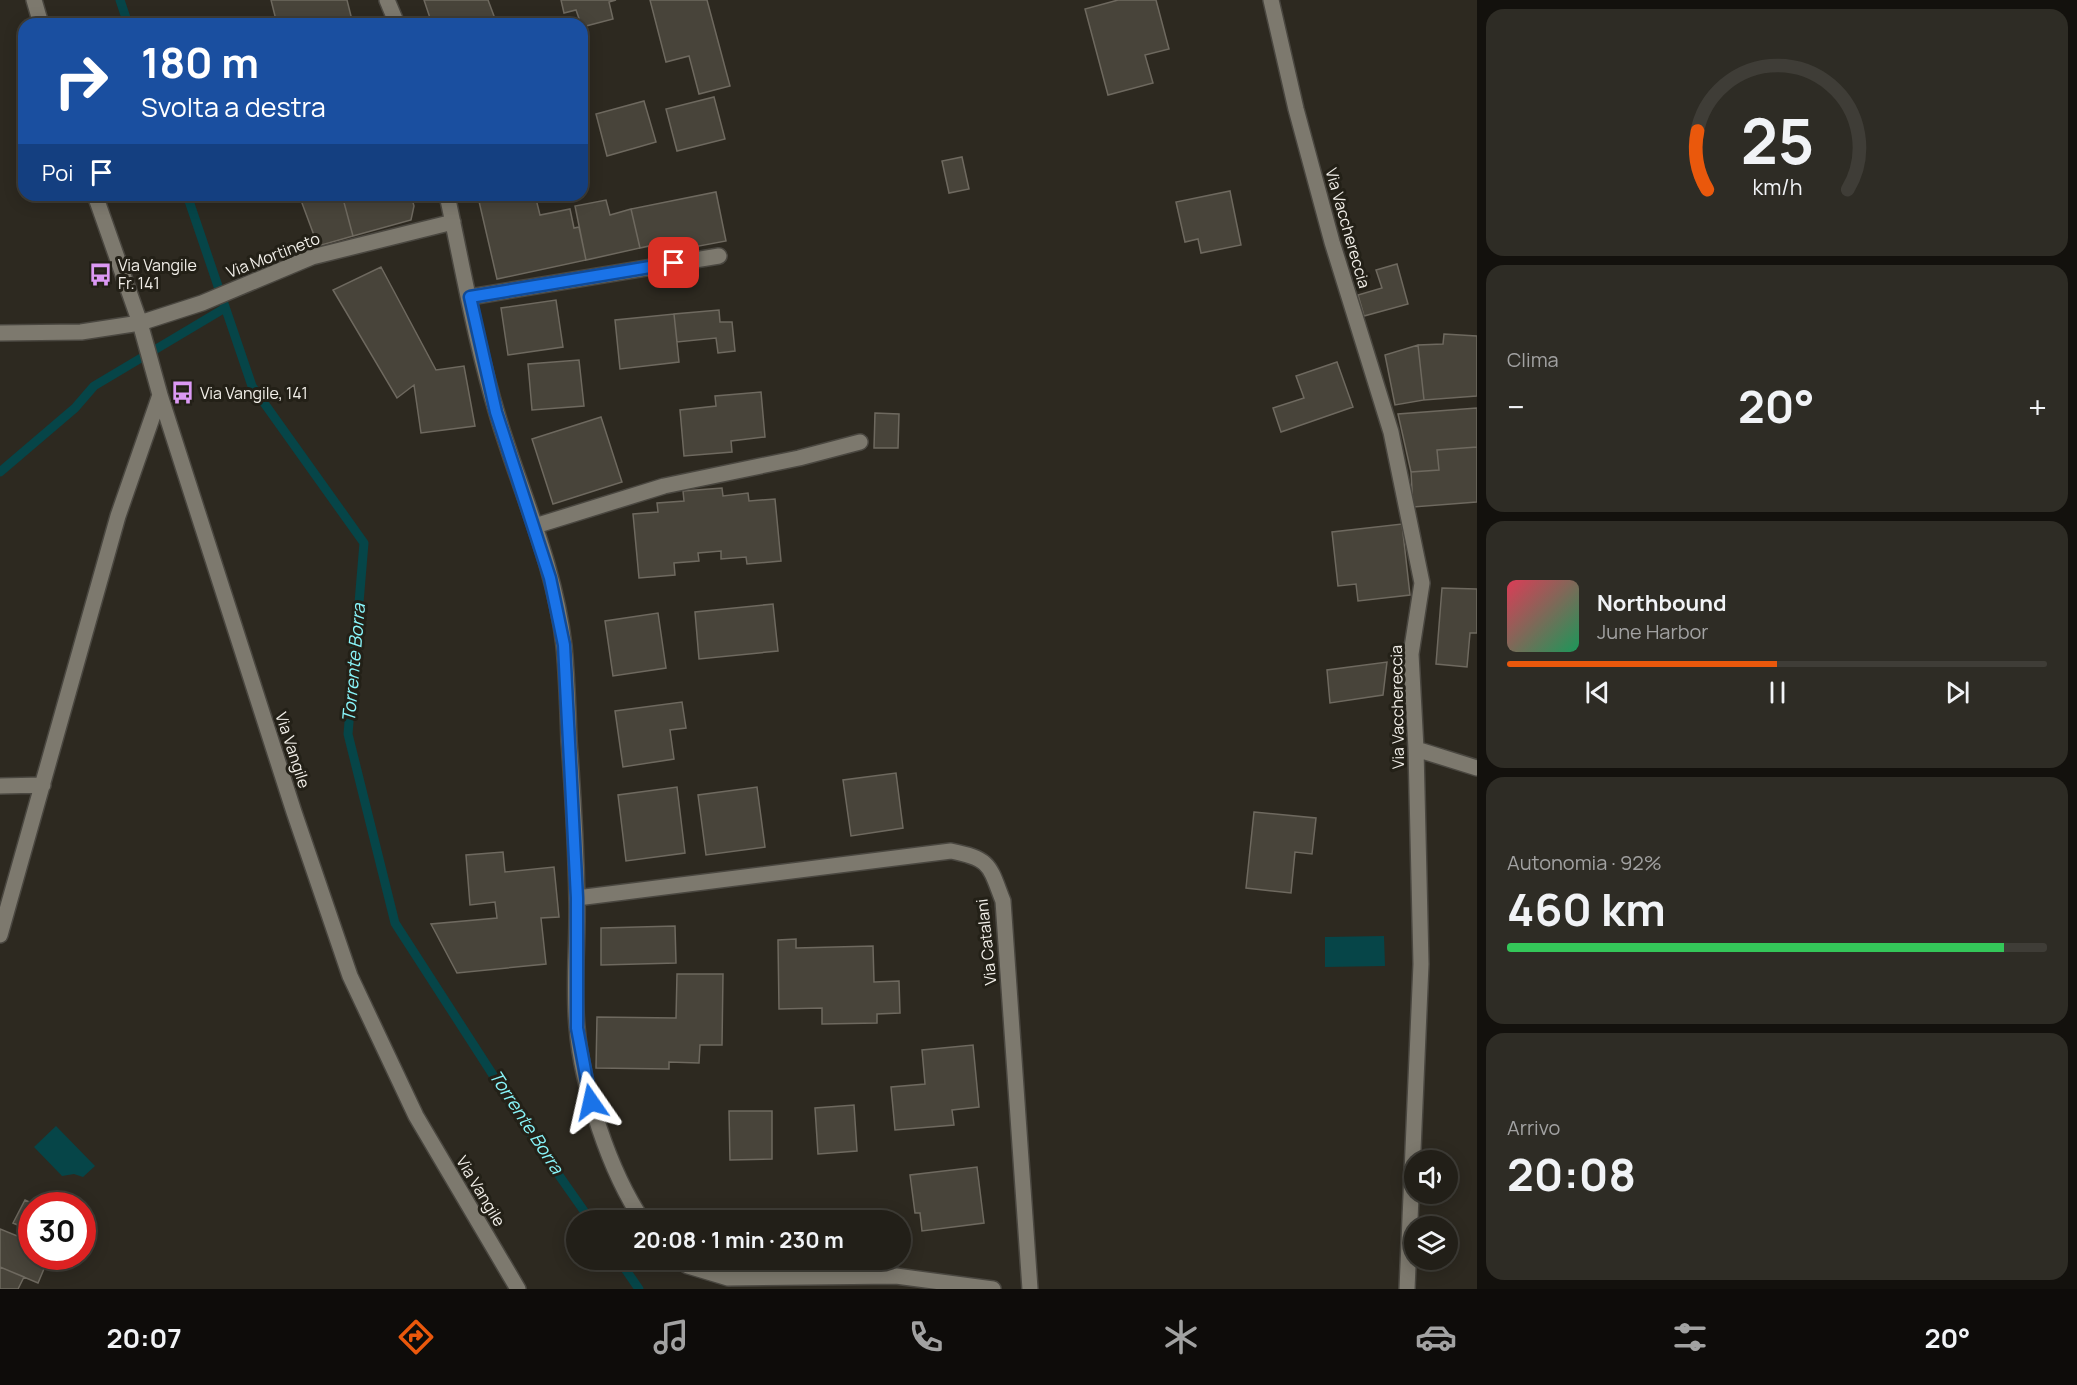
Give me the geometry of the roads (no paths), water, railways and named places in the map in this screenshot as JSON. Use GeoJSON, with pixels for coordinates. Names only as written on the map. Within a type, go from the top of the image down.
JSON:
{"type":"FeatureCollection","features":[{"type":"Feature","properties":{"kind":"street"},"geometry":{"type":"LineString","coordinates":[[34,0],[39,18]]}},
{"type":"Feature","properties":{"kind":"street"},"geometry":{"type":"LineString","coordinates":[[387,0],[394,18]]}},
{"type":"Feature","properties":{"kind":"street","name":"Via Vacchereccia"},"geometry":{"type":"LineString","coordinates":[[1271,0],[1296,109],[1332,242],[1391,432],[1422,583],[1411,654],[1416,748],[1421,964],[1407,1289]]}},
{"type":"Feature","properties":{"kind":"street","name":"Via Vangile"},"geometry":{"type":"LineString","coordinates":[[96,201],[140,323],[160,395],[315,878],[350,976],[416,1116],[518,1289]]}},
{"type":"Feature","properties":{"kind":"street"},"geometry":{"type":"LineString","coordinates":[[448,201],[496,412],[535,526],[550,578],[564,645],[577,898],[577,1028],[591,1102],[610,1155],[635,1210]]}},
{"type":"Feature","properties":{"kind":"street","name":"Via Mortineto"},"geometry":{"type":"LineString","coordinates":[[0,333],[81,332],[140,323],[202,303],[312,257],[453,222]]}},
{"type":"Feature","properties":{"kind":"street"},"geometry":{"type":"LineString","coordinates":[[470,297],[719,256]]}},
{"type":"Feature","properties":{"kind":"street"},"geometry":{"type":"LineString","coordinates":[[0,935],[118,516],[160,395]]}},
{"type":"Feature","properties":{"kind":"street"},"geometry":{"type":"LineString","coordinates":[[535,526],[664,486],[799,458],[860,442]]}},
{"type":"Feature","properties":{"kind":"street"},"geometry":{"type":"LineString","coordinates":[[1416,748],[1477,768]]}},
{"type":"Feature","properties":{"kind":"street"},"geometry":{"type":"LineString","coordinates":[[0,786],[42,785]]}},
{"type":"Feature","properties":{"kind":"street","name":"Via Catalani"},"geometry":{"type":"LineString","coordinates":[[577,898],[951,852],[975,856],[990,869],[1003,901],[1030,1289]]}},
{"type":"Feature","properties":{"kind":"street"},"geometry":{"type":"LineString","coordinates":[[701,1270],[728,1278],[896,1276],[993,1289]]}},
{"type":"Feature","properties":{"kind":"water"},"geometry":{"type":"Polygon","coordinates":[[[1384,936],[1385,966],[1325,967],[1325,937],[1384,936]]]}},
{"type":"Feature","properties":{"kind":"water"},"geometry":{"type":"Polygon","coordinates":[[[56,1126],[95,1166],[83,1177],[74,1174],[62,1176],[34,1147],[56,1126]]]}},
{"type":"Feature","properties":{"kind":"waterway","name":"Torrente Borra"},"geometry":{"type":"LineString","coordinates":[[120,0],[126,18]]}},
{"type":"Feature","properties":{"kind":"waterway","name":"Torrente Borra"},"geometry":{"type":"LineString","coordinates":[[189,201],[252,386],[364,543],[348,734],[395,923],[542,1151],[583,1210]]}},
{"type":"Feature","properties":{"kind":"waterway"},"geometry":{"type":"LineString","coordinates":[[0,472],[75,408],[94,386],[225,308]]}},
{"type":"Feature","properties":{"kind":"waterway","name":"Torrente Borra"},"geometry":{"type":"LineString","coordinates":[[626,1270],[639,1289]]}},
{"type":"Feature","properties":{"kind":"place","name":"Via Vangile Fr. 141"},"geometry":{"type":"Point","coordinates":[100,274]}},
{"type":"Feature","properties":{"kind":"place","name":"Via Vangile, 141"},"geometry":{"type":"Point","coordinates":[182,393]}}]}
